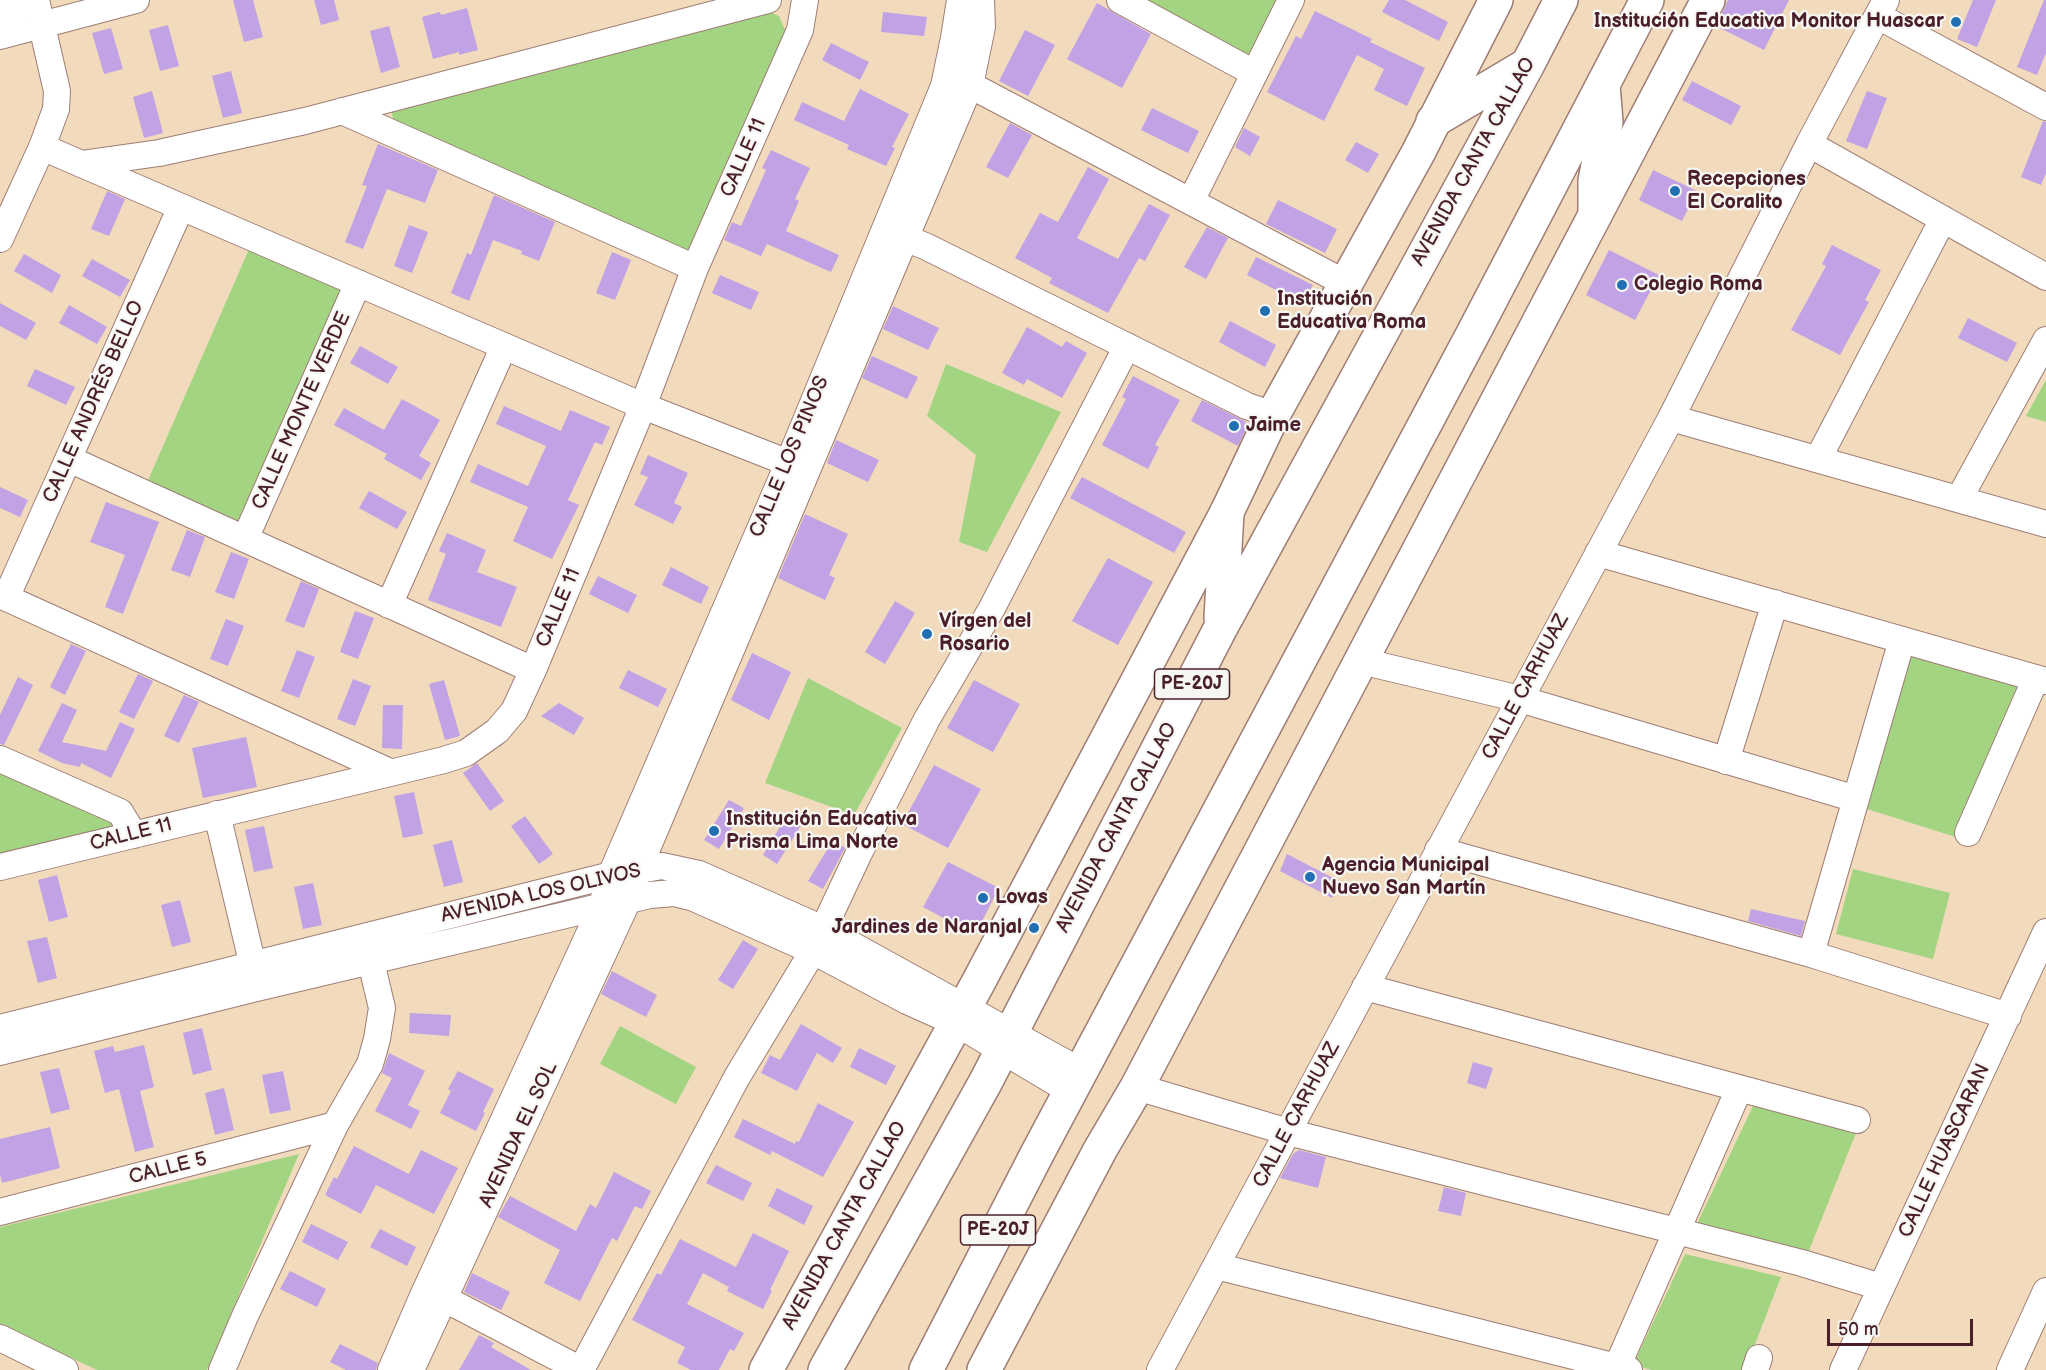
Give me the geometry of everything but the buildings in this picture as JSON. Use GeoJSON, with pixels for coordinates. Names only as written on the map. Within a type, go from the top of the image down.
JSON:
{"type":"FeatureCollection","features":[{"type":"Feature","properties":{"kind":"main road","name":"AVENIDA CANTA CALLAO"},"geometry":{"type":"LineString","coordinates":[[766,1370],[961,1015],[1227,512],[1273,415],[1358,263],[1496,0]]}},
{"type":"Feature","properties":{"kind":"main road","name":"AVENIDA CANTA CALLAO"},"geometry":{"type":"LineString","coordinates":[[825,1370],[1006,1042],[1220,629],[1561,0]]}},
{"type":"Feature","properties":{"kind":"main road","name":"PE-20J"},"geometry":{"type":"LineString","coordinates":[[926,1370],[1647,0]]}},
{"type":"Feature","properties":{"kind":"main road"},"geometry":{"type":"LineString","coordinates":[[984,1370],[1100,1150],[1137,1087],[1708,0]]}},
{"type":"Feature","properties":{"kind":"main road"},"geometry":{"type":"LineString","coordinates":[[0,6],[32,12]]}},
{"type":"Feature","properties":{"kind":"main road"},"geometry":{"type":"LineString","coordinates":[[1433,121],[1528,64]]}},
{"type":"Feature","properties":{"kind":"main road"},"geometry":{"type":"LineString","coordinates":[[1595,214],[1595,181],[1606,122],[1603,82]]}},
{"type":"Feature","properties":{"kind":"main road"},"geometry":{"type":"LineString","coordinates":[[1220,629],[1227,512]]}},
{"type":"Feature","properties":{"kind":"street"},"geometry":{"type":"LineString","coordinates":[[0,239],[42,147],[56,110],[57,90],[32,12],[36,0]]}},
{"type":"Feature","properties":{"kind":"street"},"geometry":{"type":"LineString","coordinates":[[0,36],[32,12],[136,0]]}},
{"type":"Feature","properties":{"kind":"street"},"geometry":{"type":"LineString","coordinates":[[81,164],[159,153],[342,111],[768,0]]}},
{"type":"Feature","properties":{"kind":"street","name":"CALLE 11"},"geometry":{"type":"LineString","coordinates":[[0,867],[444,760],[466,753],[497,731],[514,711],[533,670],[643,406],[695,268],[800,30],[805,0]]}},
{"type":"Feature","properties":{"kind":"street","name":"CALLE LOS PINOS"},"geometry":{"type":"LineString","coordinates":[[628,900],[944,86],[960,0]]}},
{"type":"Feature","properties":{"kind":"street","name":"CALLE LOS PINOS"},"geometry":{"type":"LineString","coordinates":[[601,908],[611,875],[904,238],[970,85],[982,27],[981,0]]}},
{"type":"Feature","properties":{"kind":"street"},"geometry":{"type":"LineString","coordinates":[[1120,0],[1254,73]]}},
{"type":"Feature","properties":{"kind":"street"},"geometry":{"type":"LineString","coordinates":[[1191,201],[1291,0]]}},
{"type":"Feature","properties":{"kind":"street"},"geometry":{"type":"LineString","coordinates":[[1882,8],[2046,107]]}},
{"type":"Feature","properties":{"kind":"street","name":"CALLE CARHUAZ"},"geometry":{"type":"LineString","coordinates":[[1160,1370],[1671,418],[1809,144],[1882,8]]}},
{"type":"Feature","properties":{"kind":"street"},"geometry":{"type":"LineString","coordinates":[[970,85],[1345,283]]}},
{"type":"Feature","properties":{"kind":"street"},"geometry":{"type":"LineString","coordinates":[[342,111],[695,268]]}},
{"type":"Feature","properties":{"kind":"street"},"geometry":{"type":"LineString","coordinates":[[1809,144],[2046,277]]}},
{"type":"Feature","properties":{"kind":"street"},"geometry":{"type":"LineString","coordinates":[[42,147],[643,406],[797,467]]}},
{"type":"Feature","properties":{"kind":"street","name":"CALLE ANDRÉS BELLO"},"geometry":{"type":"LineString","coordinates":[[3,596],[69,459],[181,207]]}},
{"type":"Feature","properties":{"kind":"street"},"geometry":{"type":"LineString","coordinates":[[1818,459],[1943,219]]}},
{"type":"Feature","properties":{"kind":"street"},"geometry":{"type":"LineString","coordinates":[[904,238],[925,246],[1247,406],[1273,415]]}},
{"type":"Feature","properties":{"kind":"street","name":"CALLE MONTE VERDE"},"geometry":{"type":"LineString","coordinates":[[245,539],[358,283]]}},
{"type":"Feature","properties":{"kind":"street"},"geometry":{"type":"LineString","coordinates":[[1959,499],[2046,340]]}},
{"type":"Feature","properties":{"kind":"street"},"geometry":{"type":"LineString","coordinates":[[389,605],[504,346]]}},
{"type":"Feature","properties":{"kind":"street"},"geometry":{"type":"LineString","coordinates":[[443,1298],[581,1370],[737,1077],[818,940],[927,718],[992,608],[1127,346]]}},
{"type":"Feature","properties":{"kind":"street"},"geometry":{"type":"LineString","coordinates":[[1671,418],[2046,524]]}},
{"type":"Feature","properties":{"kind":"street"},"geometry":{"type":"LineString","coordinates":[[69,459],[533,670]]}},
{"type":"Feature","properties":{"kind":"street"},"geometry":{"type":"LineString","coordinates":[[1598,553],[2041,679],[1968,834]]}},
{"type":"Feature","properties":{"kind":"street"},"geometry":{"type":"LineString","coordinates":[[3,596],[390,772]]}},
{"type":"Feature","properties":{"kind":"street"},"geometry":{"type":"LineString","coordinates":[[1726,761],[1774,603]]}},
{"type":"Feature","properties":{"kind":"street"},"geometry":{"type":"LineString","coordinates":[[1811,954],[1902,640]]}},
{"type":"Feature","properties":{"kind":"street"},"geometry":{"type":"LineString","coordinates":[[1361,661],[1520,699],[1856,799]]}},
{"type":"Feature","properties":{"kind":"street"},"geometry":{"type":"LineString","coordinates":[[0,759],[120,812],[134,835]]}},
{"type":"Feature","properties":{"kind":"street"},"geometry":{"type":"LineString","coordinates":[[217,814],[253,966]]}},
{"type":"Feature","properties":{"kind":"street"},"geometry":{"type":"LineString","coordinates":[[1438,850],[1811,954],[2008,1016]]}},
{"type":"Feature","properties":{"kind":"street","name":"AVENIDA LOS OLIVOS"},"geometry":{"type":"LineString","coordinates":[[0,1028],[611,875],[662,866],[699,874],[961,1015],[1077,1082]]}},
{"type":"Feature","properties":{"kind":"street","name":"AVENIDA LOS OLIVOS"},"geometry":{"type":"LineString","coordinates":[[0,1052],[650,895],[674,893],[694,898],[818,940]]}},
{"type":"Feature","properties":{"kind":"street","name":"AVENIDA EL SOL"},"geometry":{"type":"LineString","coordinates":[[411,1370],[628,900]]}},
{"type":"Feature","properties":{"kind":"street","name":"AVENIDA EL SOL"},"geometry":{"type":"LineString","coordinates":[[391,1370],[601,908]]}},
{"type":"Feature","properties":{"kind":"street","name":"CALLE HUASCARAN"},"geometry":{"type":"LineString","coordinates":[[1843,1370],[2046,932]]}},
{"type":"Feature","properties":{"kind":"street"},"geometry":{"type":"LineString","coordinates":[[222,1370],[335,1125],[370,1064],[382,1008],[371,962]]}},
{"type":"Feature","properties":{"kind":"street"},"geometry":{"type":"LineString","coordinates":[[1365,987],[1857,1120]]}},
{"type":"Feature","properties":{"kind":"street"},"geometry":{"type":"LineString","coordinates":[[1137,1087],[1288,1132],[1802,1263],[1881,1287]]}},
{"type":"Feature","properties":{"kind":"street"},"geometry":{"type":"LineString","coordinates":[[1216,1266],[1623,1368],[1677,1231],[1739,1089]]}},
{"type":"Feature","properties":{"kind":"street","name":"CALLE 5"},"geometry":{"type":"LineString","coordinates":[[0,1212],[335,1125]]}},
{"type":"Feature","properties":{"kind":"street"},"geometry":{"type":"LineString","coordinates":[[2010,1370],[2045,1296]]}},
{"type":"Feature","properties":{"kind":"street"},"geometry":{"type":"LineString","coordinates":[[0,1338],[65,1370]]}},
{"type":"Feature","properties":{"kind":"green space"},"geometry":{"type":"Polygon","coordinates":[[[1138,0],[1283,0],[1251,64],[1138,0]]]}},
{"type":"Feature","properties":{"kind":"green space"},"geometry":{"type":"Polygon","coordinates":[[[763,9],[779,16],[786,32],[690,254],[394,122],[390,107],[763,9]]]}},
{"type":"Feature","properties":{"kind":"green space"},"geometry":{"type":"Polygon","coordinates":[[[250,247],[346,290],[240,528],[146,485],[250,247]]]}},
{"type":"Feature","properties":{"kind":"green space"},"geometry":{"type":"Polygon","coordinates":[[[946,364],[1061,412],[987,552],[959,542],[976,455],[927,416],[946,364]]]}},
{"type":"Feature","properties":{"kind":"green space"},"geometry":{"type":"Polygon","coordinates":[[[2046,380],[2046,422],[2026,416],[2046,380]]]}},
{"type":"Feature","properties":{"kind":"green space"},"geometry":{"type":"Polygon","coordinates":[[[1910,653],[2027,690],[1962,839],[1867,809],[1910,653]]]}},
{"type":"Feature","properties":{"kind":"green space"},"geometry":{"type":"Polygon","coordinates":[[[808,678],[902,728],[854,815],[765,783],[808,678]]]}},
{"type":"Feature","properties":{"kind":"green space"},"geometry":{"type":"Polygon","coordinates":[[[0,767],[113,817],[115,831],[0,858],[0,767]]]}},
{"type":"Feature","properties":{"kind":"green space"},"geometry":{"type":"Polygon","coordinates":[[[1853,869],[1950,893],[1933,959],[1836,934],[1853,869]]]}},
{"type":"Feature","properties":{"kind":"green space"},"geometry":{"type":"Polygon","coordinates":[[[620,1026],[696,1067],[676,1104],[600,1064],[620,1026]]]}},
{"type":"Feature","properties":{"kind":"green space"},"geometry":{"type":"Polygon","coordinates":[[[1754,1104],[1856,1133],[1806,1258],[1695,1228],[1754,1104]]]}},
{"type":"Feature","properties":{"kind":"green space"},"geometry":{"type":"Polygon","coordinates":[[[299,1154],[207,1370],[97,1370],[0,1324],[0,1227],[299,1154]]]}},
{"type":"Feature","properties":{"kind":"green space"},"geometry":{"type":"Polygon","coordinates":[[[1685,1254],[1781,1277],[1745,1370],[1652,1370],[1633,1365],[1685,1254]]]}},
{"type":"Feature","properties":{"kind":"place","name":"Institución Educativa Monitor Huascar"},"geometry":{"type":"Point","coordinates":[1956,22]}},
{"type":"Feature","properties":{"kind":"place","name":"Recepciones El Coralito"},"geometry":{"type":"Point","coordinates":[1675,191]}},
{"type":"Feature","properties":{"kind":"place","name":"Colegio Roma"},"geometry":{"type":"Point","coordinates":[1622,285]}},
{"type":"Feature","properties":{"kind":"place","name":"Institución Educativa Roma"},"geometry":{"type":"Point","coordinates":[1265,311]}},
{"type":"Feature","properties":{"kind":"place","name":"Jaime"},"geometry":{"type":"Point","coordinates":[1234,426]}},
{"type":"Feature","properties":{"kind":"place","name":"Vírgen del Rosario"},"geometry":{"type":"Point","coordinates":[927,634]}},
{"type":"Feature","properties":{"kind":"place","name":"Institución Educativa Prisma Lima Norte"},"geometry":{"type":"Point","coordinates":[714,831]}},
{"type":"Feature","properties":{"kind":"place","name":"Agencia Municipal Nuevo San Martín"},"geometry":{"type":"Point","coordinates":[1310,877]}},
{"type":"Feature","properties":{"kind":"place","name":"Lovas"},"geometry":{"type":"Point","coordinates":[983,898]}},
{"type":"Feature","properties":{"kind":"place","name":"Jardines de Naranjal"},"geometry":{"type":"Point","coordinates":[1034,928]}}]}
